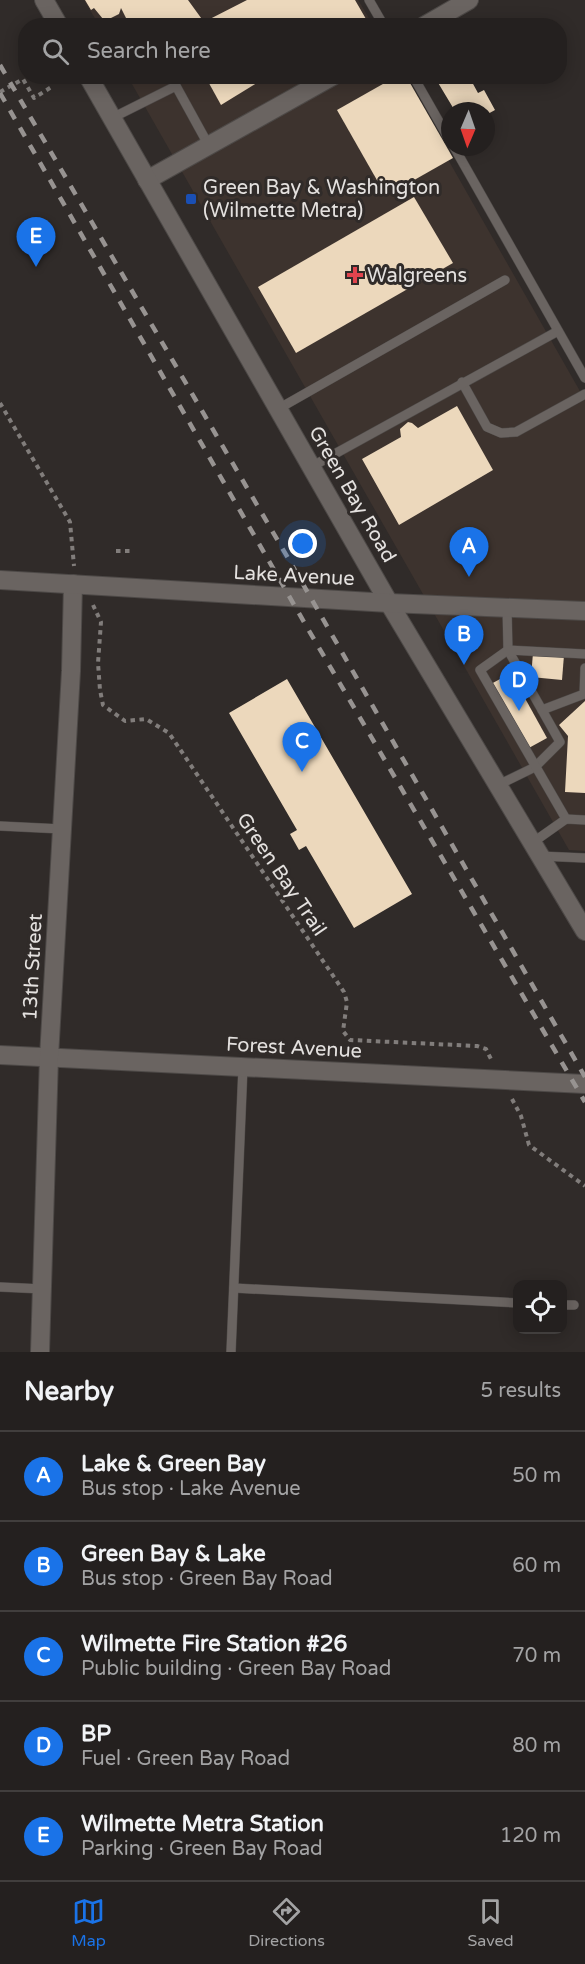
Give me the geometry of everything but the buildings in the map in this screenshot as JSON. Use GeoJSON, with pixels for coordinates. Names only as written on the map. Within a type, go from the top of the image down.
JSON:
{"type":"FeatureCollection","features":[{"type":"Feature","properties":{"kind":"street"},"geometry":{"type":"LineString","coordinates":[[44,0],[54,18]]}},
{"type":"Feature","properties":{"kind":"street"},"geometry":{"type":"LineString","coordinates":[[438,18],[469,0]]}},
{"type":"Feature","properties":{"kind":"street","name":"Green Bay Road"},"geometry":{"type":"LineString","coordinates":[[93,84],[389,603],[585,931]]}},
{"type":"Feature","properties":{"kind":"street"},"geometry":{"type":"LineString","coordinates":[[147,180],[319,84]]}},
{"type":"Feature","properties":{"kind":"street","name":"Lake Avenue"},"geometry":{"type":"LineString","coordinates":[[0,580],[389,603],[585,611]]}},
{"type":"Feature","properties":{"kind":"street","name":"13th Street"},"geometry":{"type":"LineString","coordinates":[[40,1352],[49,1058],[71,671],[73,584]]}},
{"type":"Feature","properties":{"kind":"street","name":"Forest Avenue"},"geometry":{"type":"LineString","coordinates":[[0,1055],[585,1084]]}},
{"type":"Feature","properties":{"kind":"lane"},"geometry":{"type":"LineString","coordinates":[[369,0],[379,18]]}},
{"type":"Feature","properties":{"kind":"lane"},"geometry":{"type":"LineString","coordinates":[[418,84],[441,125]]}},
{"type":"Feature","properties":{"kind":"lane"},"geometry":{"type":"LineString","coordinates":[[112,118],[176,86],[209,146]]}},
{"type":"Feature","properties":{"kind":"lane"},"geometry":{"type":"LineString","coordinates":[[458,156],[585,378]]}},
{"type":"Feature","properties":{"kind":"lane"},"geometry":{"type":"LineString","coordinates":[[278,409],[504,280]]}},
{"type":"Feature","properties":{"kind":"lane"},"geometry":{"type":"LineString","coordinates":[[311,467],[558,331]]}},
{"type":"Feature","properties":{"kind":"lane"},"geometry":{"type":"LineString","coordinates":[[462,382],[487,427],[501,433],[516,432],[585,394]]}},
{"type":"Feature","properties":{"kind":"lane"},"geometry":{"type":"LineString","coordinates":[[498,785],[535,767],[560,742],[508,650],[507,608]]}},
{"type":"Feature","properties":{"kind":"lane"},"geometry":{"type":"LineString","coordinates":[[567,819],[480,670],[508,650],[585,654]]}},
{"type":"Feature","properties":{"kind":"lane"},"geometry":{"type":"LineString","coordinates":[[542,710],[584,694],[585,668]]}},
{"type":"Feature","properties":{"kind":"lane"},"geometry":{"type":"LineString","coordinates":[[536,849],[567,819],[585,820]]}},
{"type":"Feature","properties":{"kind":"lane"},"geometry":{"type":"LineString","coordinates":[[0,826],[62,829]]}},
{"type":"Feature","properties":{"kind":"lane"},"geometry":{"type":"LineString","coordinates":[[536,849],[585,858]]}},
{"type":"Feature","properties":{"kind":"lane"},"geometry":{"type":"LineString","coordinates":[[231,1352],[243,1067]]}},
{"type":"Feature","properties":{"kind":"lane"},"geometry":{"type":"LineString","coordinates":[[0,1287],[43,1289]]}},
{"type":"Feature","properties":{"kind":"lane"},"geometry":{"type":"LineString","coordinates":[[234,1288],[513,1302]]}},
{"type":"Feature","properties":{"kind":"lane"},"geometry":{"type":"LineString","coordinates":[[567,1305],[574,1305]]}},
{"type":"Feature","properties":{"kind":"path"},"geometry":{"type":"LineString","coordinates":[[0,92],[18,82]]}},
{"type":"Feature","properties":{"kind":"path"},"geometry":{"type":"LineString","coordinates":[[26,84],[34,98],[53,87]]}},
{"type":"Feature","properties":{"kind":"path"},"geometry":{"type":"LineString","coordinates":[[0,403],[70,522],[73,563]]}},
{"type":"Feature","properties":{"kind":"path"},"geometry":{"type":"LineString","coordinates":[[116,550],[130,551]]}},
{"type":"Feature","properties":{"kind":"path","name":"Green Bay Trail"},"geometry":{"type":"LineString","coordinates":[[101,621],[98,663],[103,705],[125,721],[146,719],[169,733],[344,992],[347,1002],[344,1031],[350,1040],[477,1046],[486,1049],[495,1067]]}},
{"type":"Feature","properties":{"kind":"path"},"geometry":{"type":"LineString","coordinates":[[511,1097],[521,1116],[530,1145],[585,1186]]}},
{"type":"Feature","properties":{"kind":"shaded area"},"geometry":{"type":"Polygon","coordinates":[[[84,0],[358,0],[369,18],[95,18],[84,0]]]}},
{"type":"Feature","properties":{"kind":"shaded area"},"geometry":{"type":"Polygon","coordinates":[[[132,84],[405,84],[441,147],[441,156],[446,156],[585,400],[585,851],[569,850],[132,84]]]}},
{"type":"Feature","properties":{"kind":"railway"},"geometry":{"type":"LineString","coordinates":[[0,65],[288,558],[585,1077]]}},
{"type":"Feature","properties":{"kind":"railway"},"geometry":{"type":"LineString","coordinates":[[0,93],[308,629],[585,1102]]}},
{"type":"Feature","properties":{"kind":"place","name":"Green Bay & Washington (Wilmette Metra)"},"geometry":{"type":"Point","coordinates":[191,199]}},
{"type":"Feature","properties":{"kind":"place","name":"Wilmette Metra Station"},"geometry":{"type":"Point","coordinates":[36,267]}},
{"type":"Feature","properties":{"kind":"place","name":"Walgreens"},"geometry":{"type":"Point","coordinates":[355,275]}},
{"type":"Feature","properties":{"kind":"place","name":"Lake & Green Bay"},"geometry":{"type":"Point","coordinates":[469,577]}},
{"type":"Feature","properties":{"kind":"place","name":"Green Bay & Lake"},"geometry":{"type":"Point","coordinates":[464,665]}},
{"type":"Feature","properties":{"kind":"place","name":"BP"},"geometry":{"type":"Point","coordinates":[519,711]}},
{"type":"Feature","properties":{"kind":"place","name":"Wilmette Fire Station #26"},"geometry":{"type":"Point","coordinates":[302,772]}}]}
